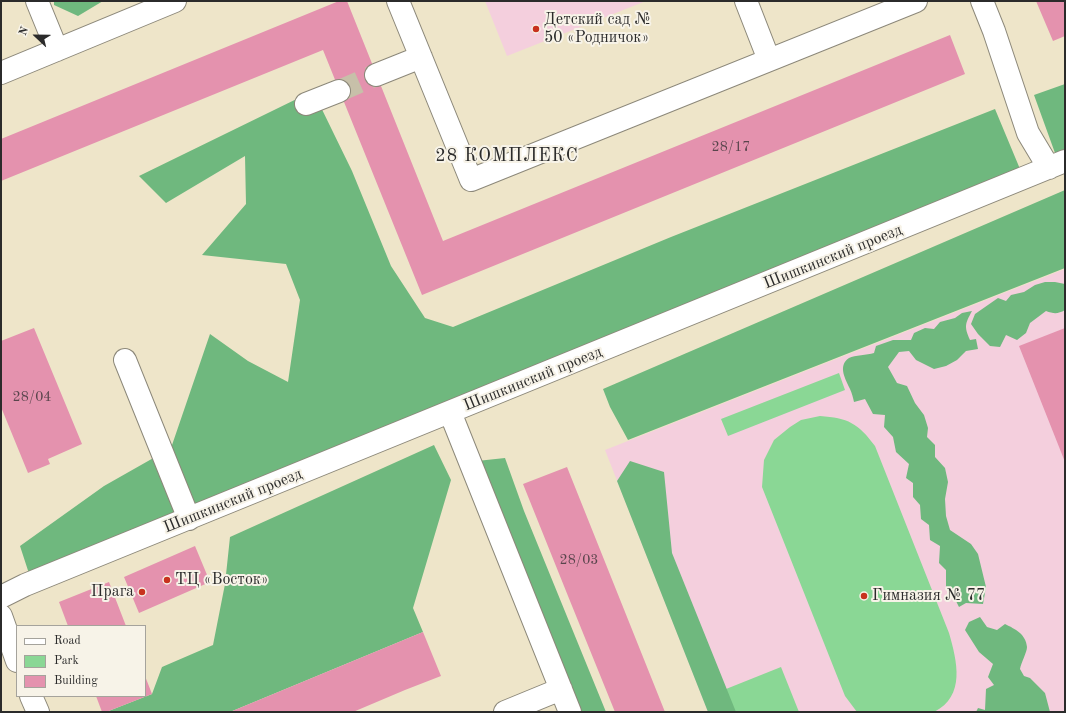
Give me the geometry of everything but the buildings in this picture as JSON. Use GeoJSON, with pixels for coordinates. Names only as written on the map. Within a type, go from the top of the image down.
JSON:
{"type":"FeatureCollection","features":[{"type":"Feature","properties":{"kind":"street"},"geometry":{"type":"LineString","coordinates":[[37,1],[57,50]]}},
{"type":"Feature","properties":{"kind":"street"},"geometry":{"type":"LineString","coordinates":[[1,73],[175,1]]}},
{"type":"Feature","properties":{"kind":"street"},"geometry":{"type":"LineString","coordinates":[[398,1],[471,180],[916,1]]}},
{"type":"Feature","properties":{"kind":"street"},"geometry":{"type":"LineString","coordinates":[[746,1],[769,60]]}},
{"type":"Feature","properties":{"kind":"street"},"geometry":{"type":"LineString","coordinates":[[982,1],[994,31],[1028,133],[1057,165]]}},
{"type":"Feature","properties":{"kind":"street"},"geometry":{"type":"LineString","coordinates":[[376,75],[420,57]]}},
{"type":"Feature","properties":{"kind":"street"},"geometry":{"type":"LineString","coordinates":[[306,104],[339,91]]}},
{"type":"Feature","properties":{"kind":"street","name":"Шишкинский проезд"},"geometry":{"type":"LineString","coordinates":[[1,597],[450,412],[1057,165]]}},
{"type":"Feature","properties":{"kind":"street"},"geometry":{"type":"LineString","coordinates":[[125,360],[189,519]]}},
{"type":"Feature","properties":{"kind":"street"},"geometry":{"type":"LineString","coordinates":[[450,412],[570,712]]}},
{"type":"Feature","properties":{"kind":"street"},"geometry":{"type":"LineString","coordinates":[[1,616],[16,657]]}},
{"type":"Feature","properties":{"kind":"street"},"geometry":{"type":"LineString","coordinates":[[505,712],[561,689]]}},
{"type":"Feature","properties":{"kind":"street"},"geometry":{"type":"LineString","coordinates":[[31,697],[38,712]]}},
{"type":"Feature","properties":{"kind":"shaded area","name":"Детский сад № 50 «Родничок»"},"geometry":{"type":"Polygon","coordinates":[[[485,1],[646,1],[507,56],[485,1]]]}},
{"type":"Feature","properties":{"kind":"shaded area","name":"Гимназия № 77"},"geometry":{"type":"Polygon","coordinates":[[[1065,269],[1065,712],[708,712],[605,450],[1065,269]]]}},
{"type":"Feature","properties":{"kind":"green space"},"geometry":{"type":"Polygon","coordinates":[[[54,1],[103,1],[78,16],[54,5],[54,1]]]}},
{"type":"Feature","properties":{"kind":"green space"},"geometry":{"type":"Polygon","coordinates":[[[1065,84],[1065,149],[1055,153],[1034,95],[1065,84]]]}},
{"type":"Feature","properties":{"kind":"green space"},"geometry":{"type":"Polygon","coordinates":[[[313,91],[352,171],[391,266],[425,318],[453,327],[671,237],[995,109],[1020,169],[35,592],[20,546],[104,486],[171,448],[210,334],[248,361],[288,382],[300,300],[286,264],[202,255],[246,204],[245,156],[166,203],[139,176],[313,91]]]}},
{"type":"Feature","properties":{"kind":"green space"},"geometry":{"type":"Polygon","coordinates":[[[1065,190],[1065,268],[628,440],[610,407],[603,389],[1065,190]]]}},
{"type":"Feature","properties":{"kind":"green space"},"geometry":{"type":"Polygon","coordinates":[[[1045,282],[1065,284],[1065,310],[1056,313],[1046,311],[1030,323],[1026,333],[1017,340],[1006,335],[1000,347],[990,346],[978,334],[971,324],[975,314],[998,298],[1006,301],[1011,295],[1024,292],[1035,285],[1045,282]]]}},
{"type":"Feature","properties":{"kind":"green space"},"geometry":{"type":"Polygon","coordinates":[[[972,311],[966,328],[970,340],[976,339],[978,349],[966,351],[957,360],[946,366],[934,369],[916,360],[909,351],[899,352],[888,367],[897,383],[907,386],[915,403],[924,415],[928,428],[927,437],[935,445],[935,457],[945,468],[948,482],[945,499],[946,516],[950,530],[971,544],[978,554],[986,587],[983,604],[966,603],[959,607],[952,593],[946,586],[946,570],[939,563],[940,546],[930,540],[929,525],[921,519],[920,505],[913,497],[913,483],[906,478],[909,464],[896,452],[893,437],[884,427],[885,415],[873,414],[865,399],[854,402],[843,369],[845,361],[849,358],[874,353],[876,346],[893,340],[911,340],[914,333],[925,328],[934,329],[940,322],[955,318],[962,313],[972,311]]]}},
{"type":"Feature","properties":{"kind":"green space"},"geometry":{"type":"Polygon","coordinates":[[[839,373],[845,390],[728,436],[721,419],[839,373]]]}},
{"type":"Feature","properties":{"kind":"green space"},"geometry":{"type":"Polygon","coordinates":[[[820,416],[838,418],[852,423],[869,438],[875,446],[949,633],[955,655],[955,687],[951,697],[944,705],[934,712],[857,712],[845,696],[762,487],[764,460],[774,440],[801,420],[820,416]]]}},
{"type":"Feature","properties":{"kind":"green space"},"geometry":{"type":"Polygon","coordinates":[[[434,445],[451,480],[413,608],[423,632],[230,712],[106,712],[152,694],[162,667],[213,645],[225,584],[230,537],[434,445]]]}},
{"type":"Feature","properties":{"kind":"green space"},"geometry":{"type":"Polygon","coordinates":[[[505,458],[524,511],[606,712],[559,712],[477,461],[505,458]]]}},
{"type":"Feature","properties":{"kind":"green space"},"geometry":{"type":"Polygon","coordinates":[[[630,461],[664,472],[672,553],[736,712],[708,712],[617,481],[630,461]]]}},
{"type":"Feature","properties":{"kind":"green space"},"geometry":{"type":"Polygon","coordinates":[[[980,617],[987,627],[997,630],[1005,624],[1016,630],[1025,639],[1027,647],[1020,669],[1024,676],[1030,678],[1045,693],[1050,712],[976,712],[978,708],[985,710],[986,689],[994,685],[988,677],[993,664],[979,652],[965,630],[969,622],[980,617]]]}},
{"type":"Feature","properties":{"kind":"green space"},"geometry":{"type":"Polygon","coordinates":[[[781,667],[799,712],[729,712],[721,691],[781,667]]]}},
{"type":"Feature","properties":{"kind":"tunnel"},"geometry":{"type":"LineString","coordinates":[[339,91],[376,75]]}},
{"type":"Feature","properties":{"kind":"place","name":"Детский сад № 50 «Родничок»"},"geometry":{"type":"Point","coordinates":[536,29]}},
{"type":"Feature","properties":{"kind":"place","name":"ТЦ «Восток»"},"geometry":{"type":"Point","coordinates":[167,580]}},
{"type":"Feature","properties":{"kind":"place","name":"Прага"},"geometry":{"type":"Point","coordinates":[142,592]}},
{"type":"Feature","properties":{"kind":"place","name":"Гимназия № 77"},"geometry":{"type":"Point","coordinates":[864,596]}},
{"type":"Feature","properties":{"kind":"district","name":"28 КОМПЛЕКС"},"geometry":{"type":"Point","coordinates":[507,156]}}]}
